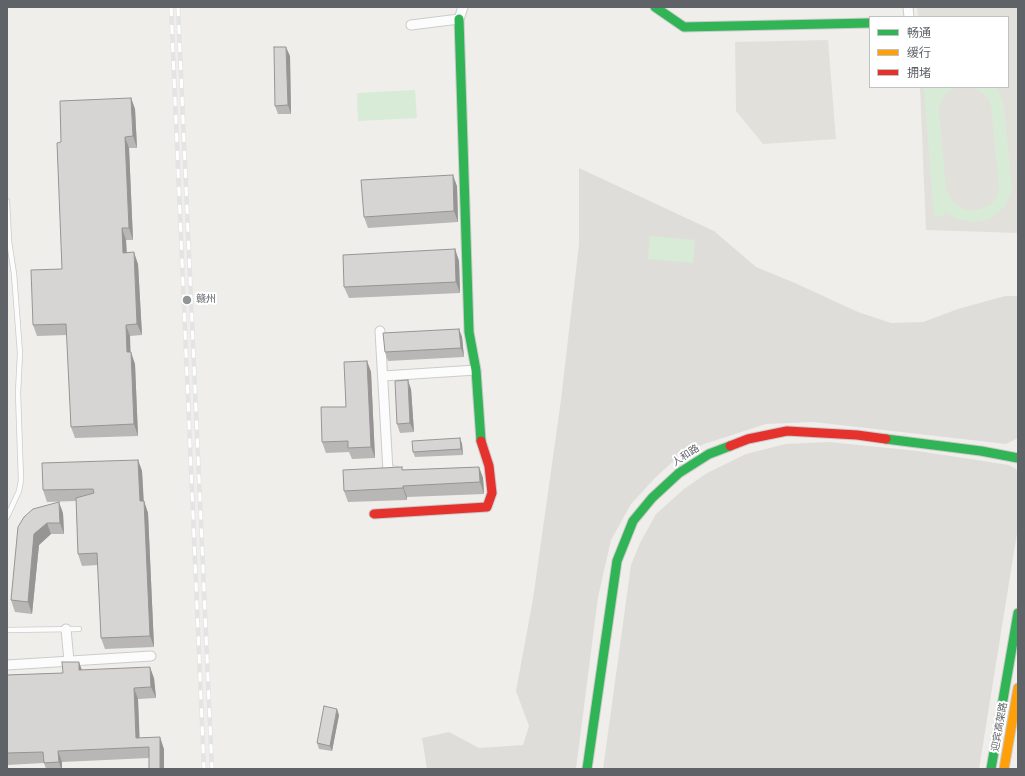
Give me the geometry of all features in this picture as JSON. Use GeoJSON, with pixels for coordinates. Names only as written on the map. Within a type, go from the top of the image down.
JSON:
{"type":"FeatureCollection","features":[{"type":"Feature","properties":{"kind":"main road"},"geometry":{"type":"LineString","coordinates":[[655,7],[684,27],[869,23]]}},
{"type":"Feature","properties":{"kind":"main road"},"geometry":{"type":"LineString","coordinates":[[374,514],[487,507],[492,493],[481,445],[476,370],[469,332],[459,19]]}},
{"type":"Feature","properties":{"kind":"main road","name":"人和路"},"geometry":{"type":"LineString","coordinates":[[587,769],[617,561],[633,521],[652,498],[679,473],[709,454],[748,439],[787,430],[857,434],[981,451],[1018,458]]}},
{"type":"Feature","properties":{"kind":"main road"},"geometry":{"type":"LineString","coordinates":[[991,769],[1018,613]]}},
{"type":"Feature","properties":{"kind":"main road","name":"迎宾高架路"},"geometry":{"type":"LineString","coordinates":[[1004,769],[1018,688]]}},
{"type":"Feature","properties":{"kind":"street"},"geometry":{"type":"LineString","coordinates":[[411,25],[459,19],[463,7]]}},
{"type":"Feature","properties":{"kind":"street"},"geometry":{"type":"LineString","coordinates":[[380,331],[388,471],[403,470]]}},
{"type":"Feature","properties":{"kind":"street"},"geometry":{"type":"LineString","coordinates":[[383,376],[476,370]]}},
{"type":"Feature","properties":{"kind":"street"},"geometry":{"type":"LineString","coordinates":[[66,629],[68,660]]}},
{"type":"Feature","properties":{"kind":"street"},"geometry":{"type":"LineString","coordinates":[[7,665],[151,656]]}},
{"type":"Feature","properties":{"kind":"lane"},"geometry":{"type":"LineString","coordinates":[[7,201],[9,241],[14,274],[20,353],[18,392],[21,480],[19,492],[7,517]]}},
{"type":"Feature","properties":{"kind":"lane"},"geometry":{"type":"LineString","coordinates":[[7,630],[79,628]]}},
{"type":"Feature","properties":{"kind":"shaded area"},"geometry":{"type":"Polygon","coordinates":[[[917,7],[1018,7],[1018,233],[926,230],[920,88],[1009,88],[1009,16],[918,16],[917,7]]]}},
{"type":"Feature","properties":{"kind":"shaded area"},"geometry":{"type":"Polygon","coordinates":[[[828,40],[836,139],[763,144],[736,111],[735,42],[828,40]]]}},
{"type":"Feature","properties":{"kind":"shaded area"},"geometry":{"type":"Polygon","coordinates":[[[579,168],[714,231],[756,267],[858,312],[891,323],[923,322],[958,309],[1005,296],[1018,296],[1018,438],[1006,444],[814,422],[766,424],[704,444],[678,457],[656,477],[631,504],[611,540],[598,597],[576,769],[427,769],[422,738],[449,732],[479,748],[523,745],[529,726],[516,691],[533,599],[561,400],[579,244],[579,168]]]}},
{"type":"Feature","properties":{"kind":"shaded area"},"geometry":{"type":"Polygon","coordinates":[[[829,442],[918,451],[1009,465],[1016,469],[1018,473],[1018,527],[979,769],[603,769],[631,565],[640,543],[656,514],[684,489],[707,473],[746,454],[785,444],[829,442]]]}},
{"type":"Feature","properties":{"kind":"green space"},"geometry":{"type":"Polygon","coordinates":[[[924,88],[955,88],[946,94],[940,104],[939,111],[946,189],[954,204],[969,211],[981,209],[992,203],[996,198],[999,186],[991,106],[987,96],[975,88],[996,88],[1000,94],[1004,108],[1012,185],[1011,193],[1005,206],[993,217],[986,220],[972,222],[957,219],[944,211],[945,216],[934,217],[924,88]]]}},
{"type":"Feature","properties":{"kind":"green space"},"geometry":{"type":"Polygon","coordinates":[[[415,90],[417,118],[358,121],[357,93],[415,90]]]}},
{"type":"Feature","properties":{"kind":"green space"},"geometry":{"type":"Polygon","coordinates":[[[650,236],[695,240],[693,263],[648,259],[650,236]]]}},
{"type":"Feature","properties":{"kind":"building"},"geometry":{"type":"Polygon","coordinates":[[[274,47],[286,47],[288,105],[275,106],[274,47]]]}},
{"type":"Feature","properties":{"kind":"building"},"geometry":{"type":"Polygon","coordinates":[[[131,98],[133,136],[125,137],[129,228],[122,228],[123,253],[134,252],[137,324],[126,325],[127,352],[131,352],[134,424],[71,427],[66,324],[33,325],[31,270],[62,269],[57,143],[61,142],[60,101],[131,98]]]}},
{"type":"Feature","properties":{"kind":"building"},"geometry":{"type":"Polygon","coordinates":[[[453,175],[454,211],[364,217],[361,180],[453,175]]]}},
{"type":"Feature","properties":{"kind":"building"},"geometry":{"type":"Polygon","coordinates":[[[455,249],[456,282],[344,287],[343,255],[455,249]]]}},
{"type":"Feature","properties":{"kind":"building"},"geometry":{"type":"Polygon","coordinates":[[[459,329],[461,348],[385,352],[383,333],[459,329]]]}},
{"type":"Feature","properties":{"kind":"building"},"geometry":{"type":"Polygon","coordinates":[[[367,361],[371,447],[348,448],[348,441],[322,442],[321,407],[346,407],[344,362],[367,361]]]}},
{"type":"Feature","properties":{"kind":"building"},"geometry":{"type":"Polygon","coordinates":[[[408,380],[410,423],[397,424],[395,381],[408,380]]]}},
{"type":"Feature","properties":{"kind":"building"},"geometry":{"type":"Polygon","coordinates":[[[460,438],[461,449],[413,452],[412,441],[460,438]]]}},
{"type":"Feature","properties":{"kind":"building"},"geometry":{"type":"Polygon","coordinates":[[[138,460],[140,501],[144,501],[150,636],[101,638],[97,553],[78,554],[76,498],[94,493],[93,489],[43,490],[42,463],[138,460]]]}},
{"type":"Feature","properties":{"kind":"building"},"geometry":{"type":"Polygon","coordinates":[[[402,467],[402,470],[479,467],[480,482],[344,491],[343,470],[402,467]]]}},
{"type":"Feature","properties":{"kind":"building"},"geometry":{"type":"Polygon","coordinates":[[[59,502],[60,523],[47,523],[34,534],[28,602],[11,600],[18,527],[24,517],[33,509],[59,502]]]}},
{"type":"Feature","properties":{"kind":"building"},"geometry":{"type":"Polygon","coordinates":[[[62,662],[79,662],[79,670],[150,667],[151,687],[134,688],[136,738],[160,737],[160,769],[149,769],[149,747],[58,751],[59,762],[44,763],[43,752],[7,753],[7,675],[63,673],[62,662]]]}},
{"type":"Feature","properties":{"kind":"building"},"geometry":{"type":"Polygon","coordinates":[[[324,706],[337,709],[330,746],[317,743],[324,706]]]}},
{"type":"Feature","properties":{"kind":"railway"},"geometry":{"type":"LineString","coordinates":[[171,7],[204,769]]}},
{"type":"Feature","properties":{"kind":"railway"},"geometry":{"type":"LineString","coordinates":[[178,7],[212,769]]}},
{"type":"Feature","properties":{"kind":"traffic: fast"},"geometry":{"type":"LineString","coordinates":[[655,7],[684,27],[869,23]]}},
{"type":"Feature","properties":{"kind":"traffic: fast"},"geometry":{"type":"LineString","coordinates":[[459,19],[469,332],[476,370],[481,441]]}},
{"type":"Feature","properties":{"kind":"traffic: fast"},"geometry":{"type":"LineString","coordinates":[[886,439],[981,451],[1018,458]]}},
{"type":"Feature","properties":{"kind":"traffic: fast"},"geometry":{"type":"LineString","coordinates":[[587,769],[617,561],[633,521],[652,498],[679,473],[709,454],[730,446]]}},
{"type":"Feature","properties":{"kind":"traffic: fast"},"geometry":{"type":"LineString","coordinates":[[991,769],[1018,613]]}},
{"type":"Feature","properties":{"kind":"traffic: slow"},"geometry":{"type":"LineString","coordinates":[[1004,769],[1018,688]]}},
{"type":"Feature","properties":{"kind":"traffic: jam"},"geometry":{"type":"LineString","coordinates":[[730,446],[748,439],[787,431],[857,435],[886,439]]}},
{"type":"Feature","properties":{"kind":"traffic: jam"},"geometry":{"type":"LineString","coordinates":[[374,514],[487,507],[492,493],[489,466],[481,441]]}},
{"type":"Feature","properties":{"kind":"place","name":"赣州"},"geometry":{"type":"Point","coordinates":[187,300]}}]}
